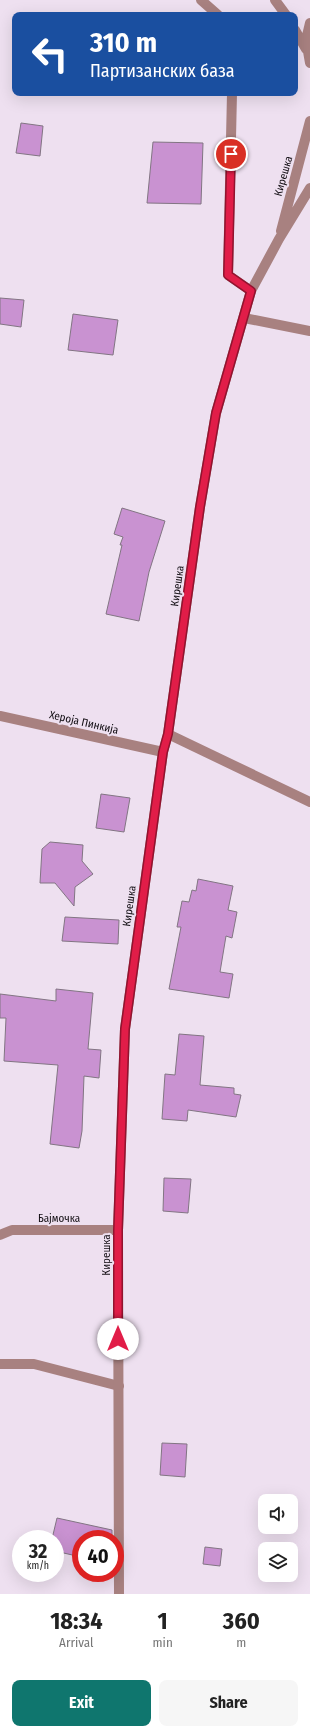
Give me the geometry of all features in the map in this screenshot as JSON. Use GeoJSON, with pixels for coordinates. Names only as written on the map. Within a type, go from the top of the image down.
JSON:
{"type":"FeatureCollection","features":[{"type":"Feature","properties":{"kind":"street"},"geometry":{"type":"LineString","coordinates":[[201,0],[215,12]]}},
{"type":"Feature","properties":{"kind":"street"},"geometry":{"type":"LineString","coordinates":[[275,0],[284,12]]}},
{"type":"Feature","properties":{"kind":"street"},"geometry":{"type":"LineString","coordinates":[[306,49],[306,40],[310,23]]}},
{"type":"Feature","properties":{"kind":"street"},"geometry":{"type":"LineString","coordinates":[[298,35],[306,49],[310,63]]}},
{"type":"Feature","properties":{"kind":"street"},"geometry":{"type":"LineString","coordinates":[[232,96],[228,275],[251,291]]}},
{"type":"Feature","properties":{"kind":"street","name":"Кирешка"},"geometry":{"type":"LineString","coordinates":[[279,239],[310,121]]}},
{"type":"Feature","properties":{"kind":"street","name":"Кирешка"},"geometry":{"type":"LineString","coordinates":[[119,1594],[118,1230],[125,1029],[163,752],[168,734],[200,507],[216,413],[251,291],[279,239],[310,188]]}},
{"type":"Feature","properties":{"kind":"street"},"geometry":{"type":"LineString","coordinates":[[244,318],[310,331]]}},
{"type":"Feature","properties":{"kind":"street","name":"Хероја Пинкија"},"geometry":{"type":"LineString","coordinates":[[0,716],[163,752]]}},
{"type":"Feature","properties":{"kind":"street"},"geometry":{"type":"LineString","coordinates":[[168,734],[310,802]]}},
{"type":"Feature","properties":{"kind":"street","name":"Бајмочка"},"geometry":{"type":"LineString","coordinates":[[0,1235],[12,1230],[118,1230]]}},
{"type":"Feature","properties":{"kind":"street"},"geometry":{"type":"LineString","coordinates":[[0,1364],[34,1364],[118,1386]]}},
{"type":"Feature","properties":{"kind":"building"},"geometry":{"type":"Polygon","coordinates":[[[21,123],[43,126],[40,156],[16,153],[21,123]]]}},
{"type":"Feature","properties":{"kind":"building"},"geometry":{"type":"Polygon","coordinates":[[[153,142],[203,143],[201,204],[147,203],[153,142]]]}},
{"type":"Feature","properties":{"kind":"building"},"geometry":{"type":"Polygon","coordinates":[[[0,298],[24,300],[21,327],[0,324],[0,298]]]}},
{"type":"Feature","properties":{"kind":"building"},"geometry":{"type":"Polygon","coordinates":[[[73,314],[118,320],[113,355],[68,350],[73,314]]]}},
{"type":"Feature","properties":{"kind":"building"},"geometry":{"type":"Polygon","coordinates":[[[122,508],[165,521],[149,572],[139,621],[106,614],[122,545],[120,545],[123,537],[114,534],[122,508]]]}},
{"type":"Feature","properties":{"kind":"building"},"geometry":{"type":"Polygon","coordinates":[[[101,794],[130,798],[124,832],[96,828],[101,794]]]}},
{"type":"Feature","properties":{"kind":"building"},"geometry":{"type":"Polygon","coordinates":[[[50,842],[83,845],[82,861],[93,874],[75,887],[74,906],[55,883],[40,883],[42,849],[50,842]]]}},
{"type":"Feature","properties":{"kind":"building"},"geometry":{"type":"Polygon","coordinates":[[[198,879],[233,886],[228,910],[237,912],[232,938],[226,936],[220,972],[233,974],[229,998],[169,989],[181,927],[177,927],[182,901],[189,902],[192,890],[196,891],[198,879]]]}},
{"type":"Feature","properties":{"kind":"building"},"geometry":{"type":"Polygon","coordinates":[[[65,917],[119,920],[118,944],[62,941],[65,917]]]}},
{"type":"Feature","properties":{"kind":"building"},"geometry":{"type":"Polygon","coordinates":[[[56,989],[93,993],[88,1049],[101,1050],[99,1078],[84,1076],[82,1131],[79,1148],[50,1144],[58,1065],[4,1061],[6,1018],[0,1018],[0,994],[56,1001],[56,989]]]}},
{"type":"Feature","properties":{"kind":"building"},"geometry":{"type":"Polygon","coordinates":[[[179,1034],[204,1036],[200,1085],[234,1088],[234,1094],[241,1095],[236,1117],[188,1110],[187,1121],[162,1119],[165,1074],[175,1075],[179,1034]]]}},
{"type":"Feature","properties":{"kind":"building"},"geometry":{"type":"Polygon","coordinates":[[[164,1178],[191,1179],[188,1213],[163,1211],[164,1178]]]}},
{"type":"Feature","properties":{"kind":"building"},"geometry":{"type":"Polygon","coordinates":[[[162,1443],[187,1444],[185,1477],[160,1475],[162,1443]]]}},
{"type":"Feature","properties":{"kind":"building"},"geometry":{"type":"Polygon","coordinates":[[[57,1518],[112,1530],[72,1530],[72,1555],[64,1553],[64,1530],[54,1530],[57,1518]]]}},
{"type":"Feature","properties":{"kind":"building"},"geometry":{"type":"Polygon","coordinates":[[[205,1547],[222,1549],[220,1566],[203,1564],[205,1547]]]}},
{"type":"Feature","properties":{"kind":"route"},"geometry":{"type":"LineString","coordinates":[[118,1339],[118,1230],[125,1029],[163,752],[168,734],[200,507],[216,413],[251,291],[228,275],[231,154]]}}]}
